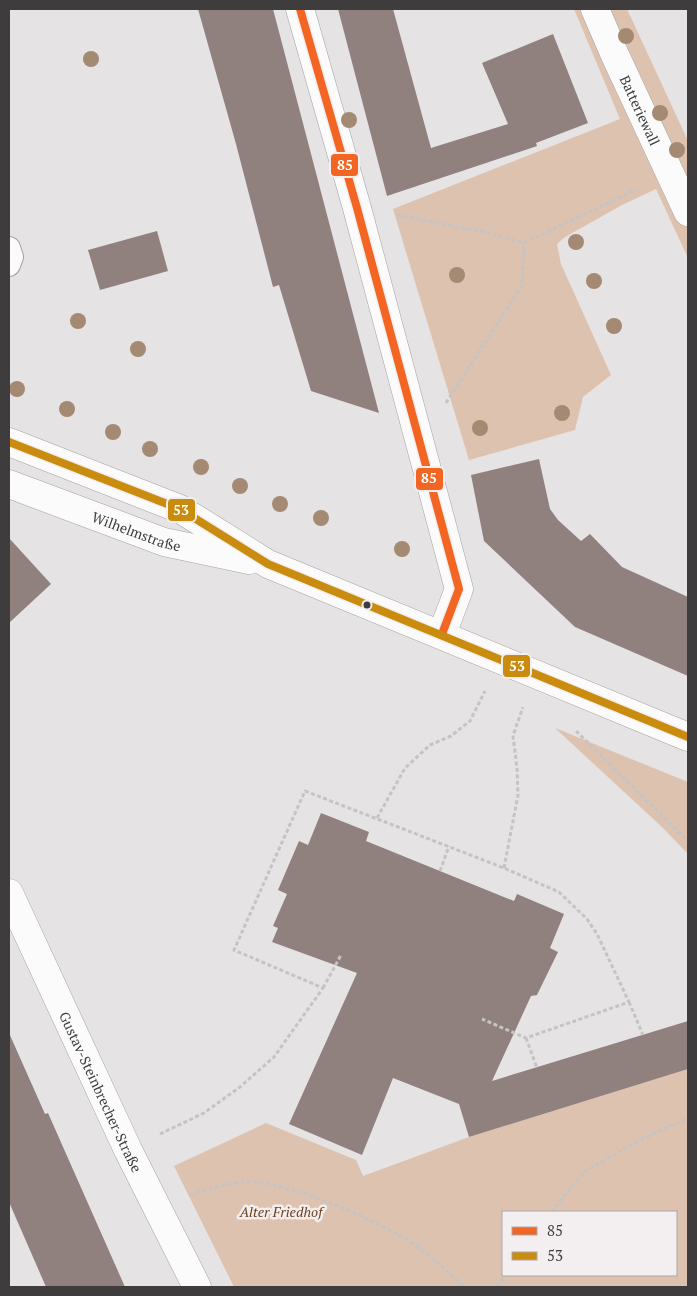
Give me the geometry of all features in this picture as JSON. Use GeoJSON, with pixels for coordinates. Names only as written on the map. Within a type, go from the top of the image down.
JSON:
{"type":"FeatureCollection","features":[{"type":"Feature","properties":{"kind":"street"},"geometry":{"type":"LineString","coordinates":[[300,9],[357,208],[459,589],[442,634]]}},
{"type":"Feature","properties":{"kind":"street","name":"Batteriewall"},"geometry":{"type":"LineString","coordinates":[[595,9],[688,212]]}},
{"type":"Feature","properties":{"kind":"street","name":"Wilhelmstraße"},"geometry":{"type":"LineString","coordinates":[[9,442],[180,509],[268,564]]}},
{"type":"Feature","properties":{"kind":"street","name":"Wilhelmstraße"},"geometry":{"type":"LineString","coordinates":[[9,484],[164,542],[268,564],[442,634],[688,737]]}},
{"type":"Feature","properties":{"kind":"street","name":"Gustav-Steinbrecher-Straße"},"geometry":{"type":"LineString","coordinates":[[9,893],[128,1150],[196,1287]]}},
{"type":"Feature","properties":{"kind":"lane"},"geometry":{"type":"LineString","coordinates":[[9,248],[12,257],[9,264]]}},
{"type":"Feature","properties":{"kind":"path"},"geometry":{"type":"LineString","coordinates":[[357,208],[494,234],[524,243],[669,173]]}},
{"type":"Feature","properties":{"kind":"path"},"geometry":{"type":"LineString","coordinates":[[421,443],[522,285],[524,243]]}},
{"type":"Feature","properties":{"kind":"path"},"geometry":{"type":"LineString","coordinates":[[377,818],[405,768],[430,745],[451,736],[470,720],[488,685]]}},
{"type":"Feature","properties":{"kind":"path"},"geometry":{"type":"LineString","coordinates":[[504,868],[518,796],[513,736],[525,702]]}},
{"type":"Feature","properties":{"kind":"path"},"geometry":{"type":"LineString","coordinates":[[571,727],[688,841]]}},
{"type":"Feature","properties":{"kind":"path"},"geometry":{"type":"LineString","coordinates":[[323,988],[234,950],[305,791],[449,846],[559,892],[588,919],[597,934],[643,1035]]}},
{"type":"Feature","properties":{"kind":"path"},"geometry":{"type":"LineString","coordinates":[[440,871],[449,846]]}},
{"type":"Feature","properties":{"kind":"path"},"geometry":{"type":"LineString","coordinates":[[128,1150],[204,1113],[240,1087],[274,1057],[323,988],[341,955]]}},
{"type":"Feature","properties":{"kind":"path"},"geometry":{"type":"LineString","coordinates":[[482,1019],[526,1038],[629,1002]]}},
{"type":"Feature","properties":{"kind":"path"},"geometry":{"type":"LineString","coordinates":[[526,1038],[537,1068]]}},
{"type":"Feature","properties":{"kind":"path"},"geometry":{"type":"LineString","coordinates":[[552,1211],[584,1172],[638,1141],[688,1118]]}},
{"type":"Feature","properties":{"kind":"path"},"geometry":{"type":"LineString","coordinates":[[210,1187],[250,1182],[277,1186],[320,1200],[360,1216],[411,1243],[446,1269],[464,1287]]}},
{"type":"Feature","properties":{"kind":"path"},"geometry":{"type":"LineString","coordinates":[[496,1287],[505,1276]]}},
{"type":"Feature","properties":{"kind":"green space"},"geometry":{"type":"Polygon","coordinates":[[[574,9],[627,9],[688,141],[688,258],[656,189],[622,205],[565,237],[557,244],[561,264],[611,375],[583,397],[575,430],[469,460],[393,209],[620,119],[574,9]]]}},
{"type":"Feature","properties":{"kind":"green space"},"geometry":{"type":"Polygon","coordinates":[[[555,728],[688,782],[688,854],[662,827],[555,728]]]}},
{"type":"Feature","properties":{"kind":"green space","name":"Alter Friedhof"},"geometry":{"type":"Polygon","coordinates":[[[688,1069],[688,1287],[234,1287],[174,1166],[266,1123],[356,1160],[363,1176],[469,1137],[688,1069]]]}},
{"type":"Feature","properties":{"kind":"building"},"geometry":{"type":"Polygon","coordinates":[[[198,9],[273,9],[379,413],[311,391],[279,285],[273,287],[236,144],[198,9]]]}},
{"type":"Feature","properties":{"kind":"building"},"geometry":{"type":"Polygon","coordinates":[[[338,9],[393,9],[431,148],[508,124],[482,63],[553,34],[588,123],[536,143],[537,146],[387,196],[338,9]]]}},
{"type":"Feature","properties":{"kind":"building"},"geometry":{"type":"Polygon","coordinates":[[[157,231],[168,271],[100,290],[88,250],[157,231]]]}},
{"type":"Feature","properties":{"kind":"building"},"geometry":{"type":"Polygon","coordinates":[[[539,459],[550,509],[558,520],[581,541],[590,534],[622,567],[688,597],[688,676],[575,627],[484,541],[471,475],[539,459]]]}},
{"type":"Feature","properties":{"kind":"building"},"geometry":{"type":"Polygon","coordinates":[[[9,538],[51,584],[9,623],[9,538]]]}},
{"type":"Feature","properties":{"kind":"building"},"geometry":{"type":"Polygon","coordinates":[[[321,813],[369,832],[366,841],[514,901],[517,894],[564,914],[550,948],[558,952],[537,995],[531,996],[492,1081],[688,1021],[688,1069],[469,1137],[459,1104],[393,1078],[362,1155],[289,1124],[357,973],[272,942],[278,928],[273,926],[287,894],[278,890],[299,841],[308,845],[321,813]]]}},
{"type":"Feature","properties":{"kind":"building"},"geometry":{"type":"Polygon","coordinates":[[[9,1033],[45,1114],[48,1113],[125,1287],[46,1287],[9,1202],[9,1033]]]}},
{"type":"Feature","properties":{"kind":"transit line","name":"85"},"geometry":{"type":"LineString","coordinates":[[300,9],[357,208],[459,589],[442,634]]}},
{"type":"Feature","properties":{"kind":"transit line","name":"53"},"geometry":{"type":"LineString","coordinates":[[9,442],[180,509],[268,564],[688,737]]}}]}
